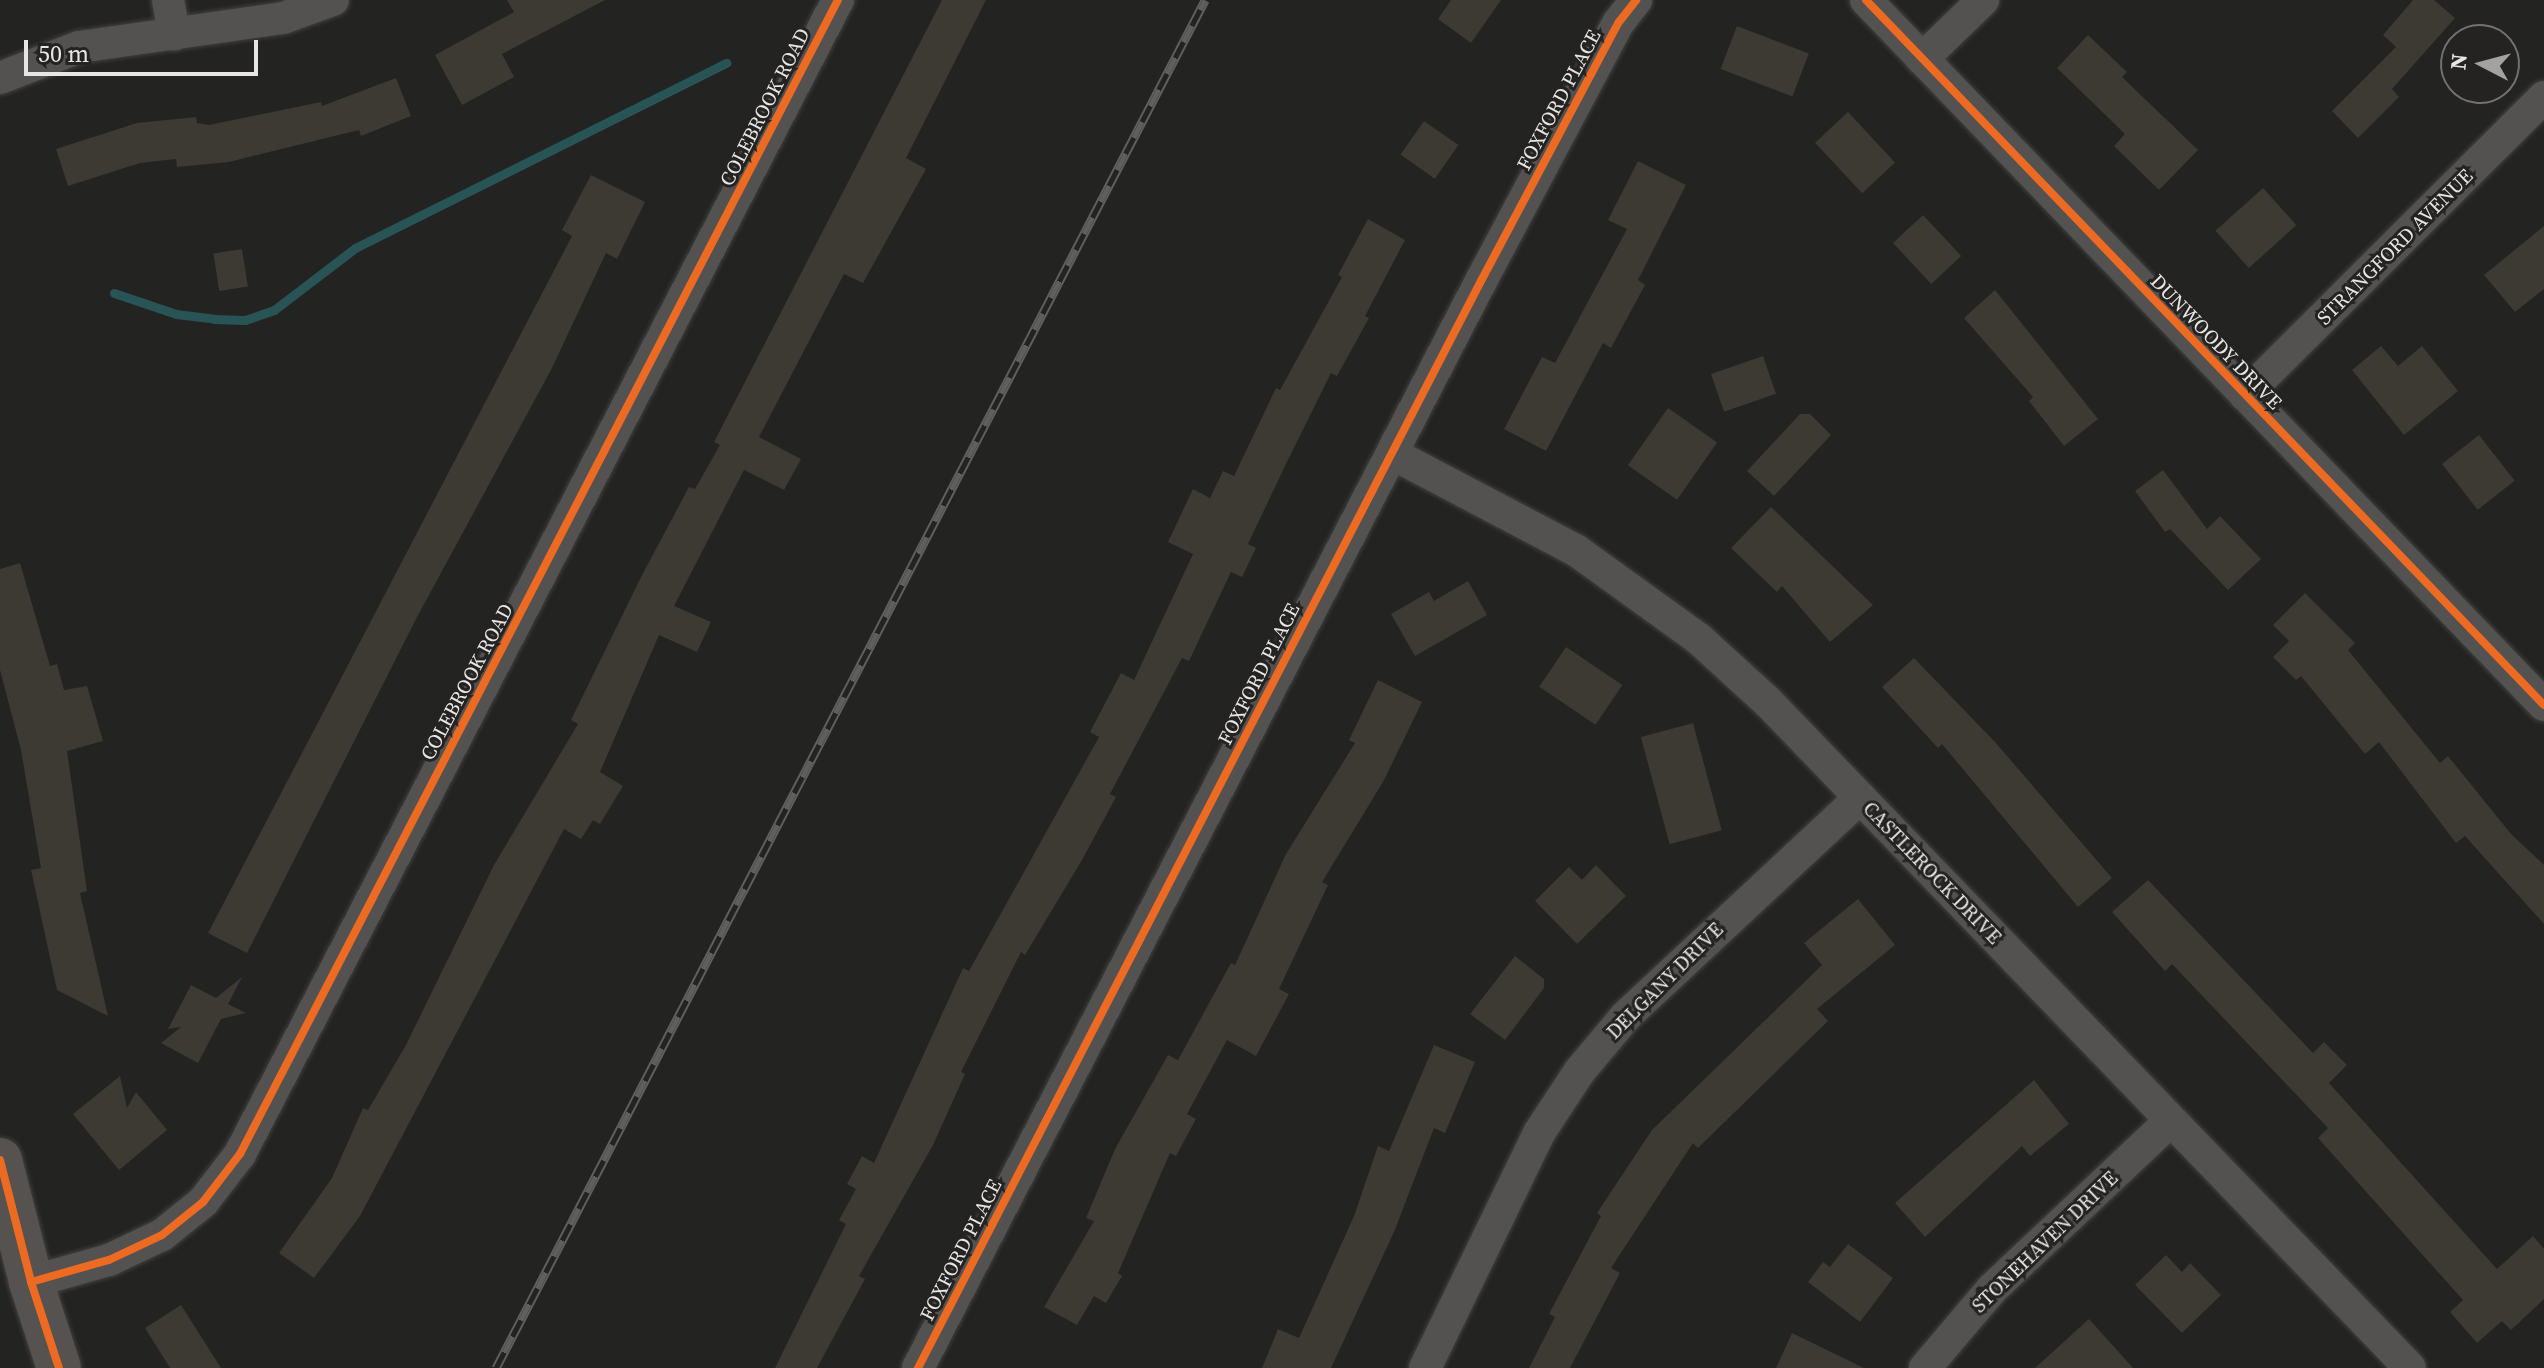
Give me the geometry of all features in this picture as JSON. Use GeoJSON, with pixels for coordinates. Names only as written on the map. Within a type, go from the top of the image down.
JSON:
{"type":"FeatureCollection","features":[{"type":"Feature","properties":{"kind":"street"},"geometry":{"type":"LineString","coordinates":[[168,0],[174,34]]}},
{"type":"Feature","properties":{"kind":"street"},"geometry":{"type":"LineString","coordinates":[[0,78],[79,47],[283,18],[333,0]]}},
{"type":"Feature","properties":{"kind":"street","name":"COLEBROOK ROAD"},"geometry":{"type":"LineString","coordinates":[[31,1282],[109,1260],[162,1235],[203,1202],[240,1154],[838,0]]}},
{"type":"Feature","properties":{"kind":"street","name":"FOXFORD PLACE"},"geometry":{"type":"LineString","coordinates":[[918,1368],[1532,185],[1619,22],[1636,0]]}},
{"type":"Feature","properties":{"kind":"street","name":"DUNWOODY DRIVE"},"geometry":{"type":"LineString","coordinates":[[1866,0],[2544,705]]}},
{"type":"Feature","properties":{"kind":"street"},"geometry":{"type":"LineString","coordinates":[[1922,59],[1983,0]]}},
{"type":"Feature","properties":{"kind":"street","name":"STRANGFORD AVENUE"},"geometry":{"type":"LineString","coordinates":[[2245,395],[2544,97]]}},
{"type":"Feature","properties":{"kind":"street","name":"CASTLEROCK DRIVE"},"geometry":{"type":"LineString","coordinates":[[1393,454],[1577,551],[1658,607],[1767,701],[2410,1368]]}},
{"type":"Feature","properties":{"kind":"street","name":"DELGANY DRIVE"},"geometry":{"type":"LineString","coordinates":[[1425,1368],[1539,1133],[1579,1072],[1626,1016],[1860,798]]}},
{"type":"Feature","properties":{"kind":"street","name":"STONEHAVEN DRIVE"},"geometry":{"type":"LineString","coordinates":[[1925,1368],[1992,1289],[2170,1121]]}},
{"type":"Feature","properties":{"kind":"street"},"geometry":{"type":"LineString","coordinates":[[0,1160],[31,1282],[59,1368]]}},
{"type":"Feature","properties":{"kind":"building"},"geometry":{"type":"Polygon","coordinates":[[[507,0],[605,0],[502,54],[514,77],[462,105],[435,55],[514,12],[507,0]]]}},
{"type":"Feature","properties":{"kind":"building"},"geometry":{"type":"Polygon","coordinates":[[[942,0],[986,0],[906,158],[926,169],[863,283],[844,274],[759,437],[801,459],[784,490],[744,470],[674,606],[711,622],[697,652],[659,635],[600,772],[623,786],[600,824],[593,820],[581,839],[564,829],[360,1216],[314,1278],[279,1253],[332,1178],[363,1108],[368,1110],[406,1045],[494,865],[578,724],[571,720],[642,575],[689,487],[695,489],[720,445],[714,442],[942,0]]]}},
{"type":"Feature","properties":{"kind":"building"},"geometry":{"type":"Polygon","coordinates":[[[1451,0],[1501,0],[1471,43],[1438,19],[1451,0]]]}},
{"type":"Feature","properties":{"kind":"building"},"geometry":{"type":"Polygon","coordinates":[[[2413,0],[2434,0],[2455,18],[2450,24],[2440,24],[2440,35],[2392,89],[2399,97],[2358,138],[2332,111],[2396,47],[2383,35],[2413,0]]]}},
{"type":"Feature","properties":{"kind":"building"},"geometry":{"type":"Polygon","coordinates":[[[1737,26],[1809,54],[1792,97],[1721,69],[1737,26]]]}},
{"type":"Feature","properties":{"kind":"building"},"geometry":{"type":"Polygon","coordinates":[[[2088,35],[2127,72],[2122,77],[2198,150],[2159,190],[2114,146],[2125,134],[2057,68],[2088,35]]]}},
{"type":"Feature","properties":{"kind":"building"},"geometry":{"type":"Polygon","coordinates":[[[396,78],[411,116],[361,136],[359,130],[229,162],[177,167],[176,159],[140,163],[68,186],[56,149],[137,123],[196,117],[197,123],[209,125],[321,102],[322,106],[396,78]]]}},
{"type":"Feature","properties":{"kind":"building"},"geometry":{"type":"Polygon","coordinates":[[[1848,112],[1895,162],[1862,193],[1815,143],[1848,112]]]}},
{"type":"Feature","properties":{"kind":"building"},"geometry":{"type":"Polygon","coordinates":[[[1424,121],[1458,145],[1435,179],[1400,155],[1424,121]]]}},
{"type":"Feature","properties":{"kind":"building"},"geometry":{"type":"Polygon","coordinates":[[[1638,161],[1686,185],[1638,280],[1645,285],[1611,348],[1603,343],[1546,451],[1504,429],[1542,357],[1555,363],[1627,229],[1608,220],[1638,161]]]}},
{"type":"Feature","properties":{"kind":"building"},"geometry":{"type":"Polygon","coordinates":[[[591,175],[645,202],[617,259],[606,253],[552,368],[416,619],[247,953],[208,933],[572,236],[562,230],[591,175]]]}},
{"type":"Feature","properties":{"kind":"building"},"geometry":{"type":"Polygon","coordinates":[[[2263,188],[2296,225],[2249,268],[2215,231],[2263,188]]]}},
{"type":"Feature","properties":{"kind":"building"},"geometry":{"type":"Polygon","coordinates":[[[1923,215],[1961,256],[1931,284],[1893,243],[1923,215]]]}},
{"type":"Feature","properties":{"kind":"building"},"geometry":{"type":"Polygon","coordinates":[[[1368,219],[1405,240],[1365,316],[1369,318],[1337,376],[1331,373],[1284,468],[1248,544],[1256,548],[1242,577],[1231,572],[1189,661],[1182,658],[1110,794],[1116,797],[1082,860],[1025,955],[1021,952],[961,1072],[965,1074],[933,1145],[859,1276],[865,1279],[817,1368],[775,1368],[846,1224],[839,1220],[856,1189],[847,1184],[862,1156],[874,1163],[963,968],[969,971],[1099,737],[1090,732],[1121,673],[1134,680],[1193,554],[1168,542],[1193,489],[1210,498],[1223,471],[1234,476],[1276,388],[1280,390],[1342,277],[1338,275],[1368,219]]]}},
{"type":"Feature","properties":{"kind":"building"},"geometry":{"type":"Polygon","coordinates":[[[2544,226],[2544,289],[2515,312],[2484,275],[2544,226]]]}},
{"type":"Feature","properties":{"kind":"building"},"geometry":{"type":"Polygon","coordinates":[[[242,249],[248,287],[219,291],[213,254],[242,249]]]}},
{"type":"Feature","properties":{"kind":"building"},"geometry":{"type":"Polygon","coordinates":[[[1995,290],[2098,419],[2064,446],[2029,401],[2033,397],[1964,318],[1995,290]]]}},
{"type":"Feature","properties":{"kind":"building"},"geometry":{"type":"Polygon","coordinates":[[[2381,346],[2398,366],[2422,346],[2458,391],[2404,435],[2352,370],[2381,346]]]}},
{"type":"Feature","properties":{"kind":"building"},"geometry":{"type":"Polygon","coordinates":[[[1763,356],[1776,394],[1724,412],[1711,374],[1763,356]]]}},
{"type":"Feature","properties":{"kind":"building"},"geometry":{"type":"Polygon","coordinates":[[[1668,408],[1717,442],[1677,500],[1628,465],[1668,408]]]}},
{"type":"Feature","properties":{"kind":"building"},"geometry":{"type":"Polygon","coordinates":[[[1800,414],[1810,414],[1831,435],[1774,496],[1747,471],[1800,414]]]}},
{"type":"Feature","properties":{"kind":"building"},"geometry":{"type":"Polygon","coordinates":[[[2479,435],[2515,481],[2478,510],[2442,464],[2479,435]]]}},
{"type":"Feature","properties":{"kind":"building"},"geometry":{"type":"Polygon","coordinates":[[[2163,470],[2207,529],[2220,516],[2261,559],[2228,590],[2170,529],[2165,532],[2135,491],[2163,470]]]}},
{"type":"Feature","properties":{"kind":"building"},"geometry":{"type":"Polygon","coordinates":[[[1771,507],[1873,605],[1830,642],[1782,586],[1777,592],[1731,548],[1771,507]]]}},
{"type":"Feature","properties":{"kind":"building"},"geometry":{"type":"Polygon","coordinates":[[[20,563],[50,666],[57,664],[64,690],[87,686],[103,741],[67,751],[87,891],[80,893],[108,1016],[57,990],[31,870],[41,868],[21,750],[0,670],[0,569],[20,563]]]}},
{"type":"Feature","properties":{"kind":"building"},"geometry":{"type":"Polygon","coordinates":[[[1468,581],[1487,615],[1415,656],[1391,614],[1429,592],[1434,601],[1468,581]]]}},
{"type":"Feature","properties":{"kind":"building"},"geometry":{"type":"Polygon","coordinates":[[[2305,593],[2355,643],[2348,650],[2440,763],[2448,756],[2511,834],[2544,865],[2544,924],[2465,836],[2456,843],[2379,742],[2365,754],[2301,676],[2296,680],[2273,657],[2289,641],[2273,625],[2305,593]]]}},
{"type":"Feature","properties":{"kind":"building"},"geometry":{"type":"Polygon","coordinates":[[[1566,647],[1622,685],[1596,725],[1539,687],[1566,647]]]}},
{"type":"Feature","properties":{"kind":"building"},"geometry":{"type":"Polygon","coordinates":[[[1914,658],[1995,742],[2112,878],[2078,907],[1942,744],[1938,748],[1882,687],[1914,658]]]}},
{"type":"Feature","properties":{"kind":"building"},"geometry":{"type":"Polygon","coordinates":[[[1378,680],[1422,702],[1383,782],[1322,882],[1328,885],[1279,989],[1289,994],[1256,1056],[1227,1040],[1187,1114],[1196,1119],[1176,1156],[1170,1153],[1118,1273],[1122,1276],[1106,1303],[1094,1296],[1077,1325],[1044,1307],[1094,1221],[1086,1218],[1115,1149],[1168,1055],[1178,1060],[1231,963],[1235,965],[1286,854],[1355,743],[1349,740],[1378,680]]]}},
{"type":"Feature","properties":{"kind":"building"},"geometry":{"type":"Polygon","coordinates":[[[1693,723],[1722,830],[1670,844],[1641,737],[1693,723]]]}},
{"type":"Feature","properties":{"kind":"building"},"geometry":{"type":"Polygon","coordinates":[[[1596,865],[1626,896],[1577,944],[1535,901],[1569,867],[1582,880],[1596,865]]]}},
{"type":"Feature","properties":{"kind":"building"},"geometry":{"type":"Polygon","coordinates":[[[2148,880],[2313,1053],[2324,1042],[2347,1065],[2329,1083],[2497,1269],[2533,1236],[2544,1249],[2544,1299],[2511,1330],[2502,1321],[2477,1343],[2450,1312],[2463,1300],[2318,1138],[2328,1128],[2172,964],[2165,971],[2112,912],[2148,880]]]}},
{"type":"Feature","properties":{"kind":"building"},"geometry":{"type":"Polygon","coordinates":[[[1858,899],[1895,945],[1817,1009],[1828,1021],[1698,1148],[1693,1143],[1611,1268],[1620,1273],[1570,1368],[1529,1368],[1555,1317],[1549,1314],[1601,1216],[1597,1213],[1652,1130],[1822,965],[1804,943],[1858,899]]]}},
{"type":"Feature","properties":{"kind":"building"},"geometry":{"type":"Polygon","coordinates":[[[1515,956],[1544,979],[1544,988],[1505,1040],[1470,1014],[1515,956]]]}},
{"type":"Feature","properties":{"kind":"building"},"geometry":{"type":"Polygon","coordinates":[[[242,977],[228,1004],[246,1013],[221,1019],[198,1063],[161,1043],[181,1027],[168,1029],[191,985],[216,998],[242,977]]]}},
{"type":"Feature","properties":{"kind":"building"},"geometry":{"type":"Polygon","coordinates":[[[1434,1045],[1475,1062],[1445,1133],[1434,1128],[1394,1232],[1331,1368],[1262,1368],[1278,1329],[1299,1338],[1354,1216],[1378,1146],[1389,1151],[1434,1045]]]}},
{"type":"Feature","properties":{"kind":"building"},"geometry":{"type":"Polygon","coordinates":[[[120,1076],[127,1108],[136,1092],[167,1130],[119,1170],[73,1114],[120,1076]]]}},
{"type":"Feature","properties":{"kind":"building"},"geometry":{"type":"Polygon","coordinates":[[[2034,1080],[2069,1124],[2030,1156],[2022,1146],[1925,1237],[1895,1203],[2034,1080]]]}},
{"type":"Feature","properties":{"kind":"building"},"geometry":{"type":"Polygon","coordinates":[[[1848,1244],[1893,1278],[1860,1322],[1808,1282],[1823,1262],[1830,1267],[1848,1244]]]}},
{"type":"Feature","properties":{"kind":"building"},"geometry":{"type":"Polygon","coordinates":[[[2166,1255],[2182,1272],[2190,1263],[2221,1295],[2182,1333],[2135,1285],[2166,1255]]]}},
{"type":"Feature","properties":{"kind":"building"},"geometry":{"type":"Polygon","coordinates":[[[181,1305],[221,1368],[170,1368],[145,1328],[181,1305]]]}},
{"type":"Feature","properties":{"kind":"building"},"geometry":{"type":"Polygon","coordinates":[[[2089,1319],[2133,1368],[2035,1368],[2089,1319]]]}},
{"type":"Feature","properties":{"kind":"building"},"geometry":{"type":"Polygon","coordinates":[[[1792,1333],[1864,1368],[1776,1368],[1792,1333]]]}},
{"type":"Feature","properties":{"kind":"waterway"},"geometry":{"type":"LineString","coordinates":[[114,293],[176,314],[214,319],[245,320],[274,310],[355,248],[726,63]]}},
{"type":"Feature","properties":{"kind":"railway"},"geometry":{"type":"LineString","coordinates":[[496,1368],[1205,0]]}},
{"type":"Feature","properties":{"kind":"cycle path"},"geometry":{"type":"LineString","coordinates":[[31,1282],[109,1260],[162,1235],[203,1202],[240,1154],[838,0]]}},
{"type":"Feature","properties":{"kind":"cycle path"},"geometry":{"type":"LineString","coordinates":[[918,1368],[1481,281],[1619,22],[1636,0]]}},
{"type":"Feature","properties":{"kind":"cycle path"},"geometry":{"type":"LineString","coordinates":[[1866,0],[2544,705]]}},
{"type":"Feature","properties":{"kind":"cycle path"},"geometry":{"type":"LineString","coordinates":[[0,1160],[31,1282],[59,1368]]}}]}
